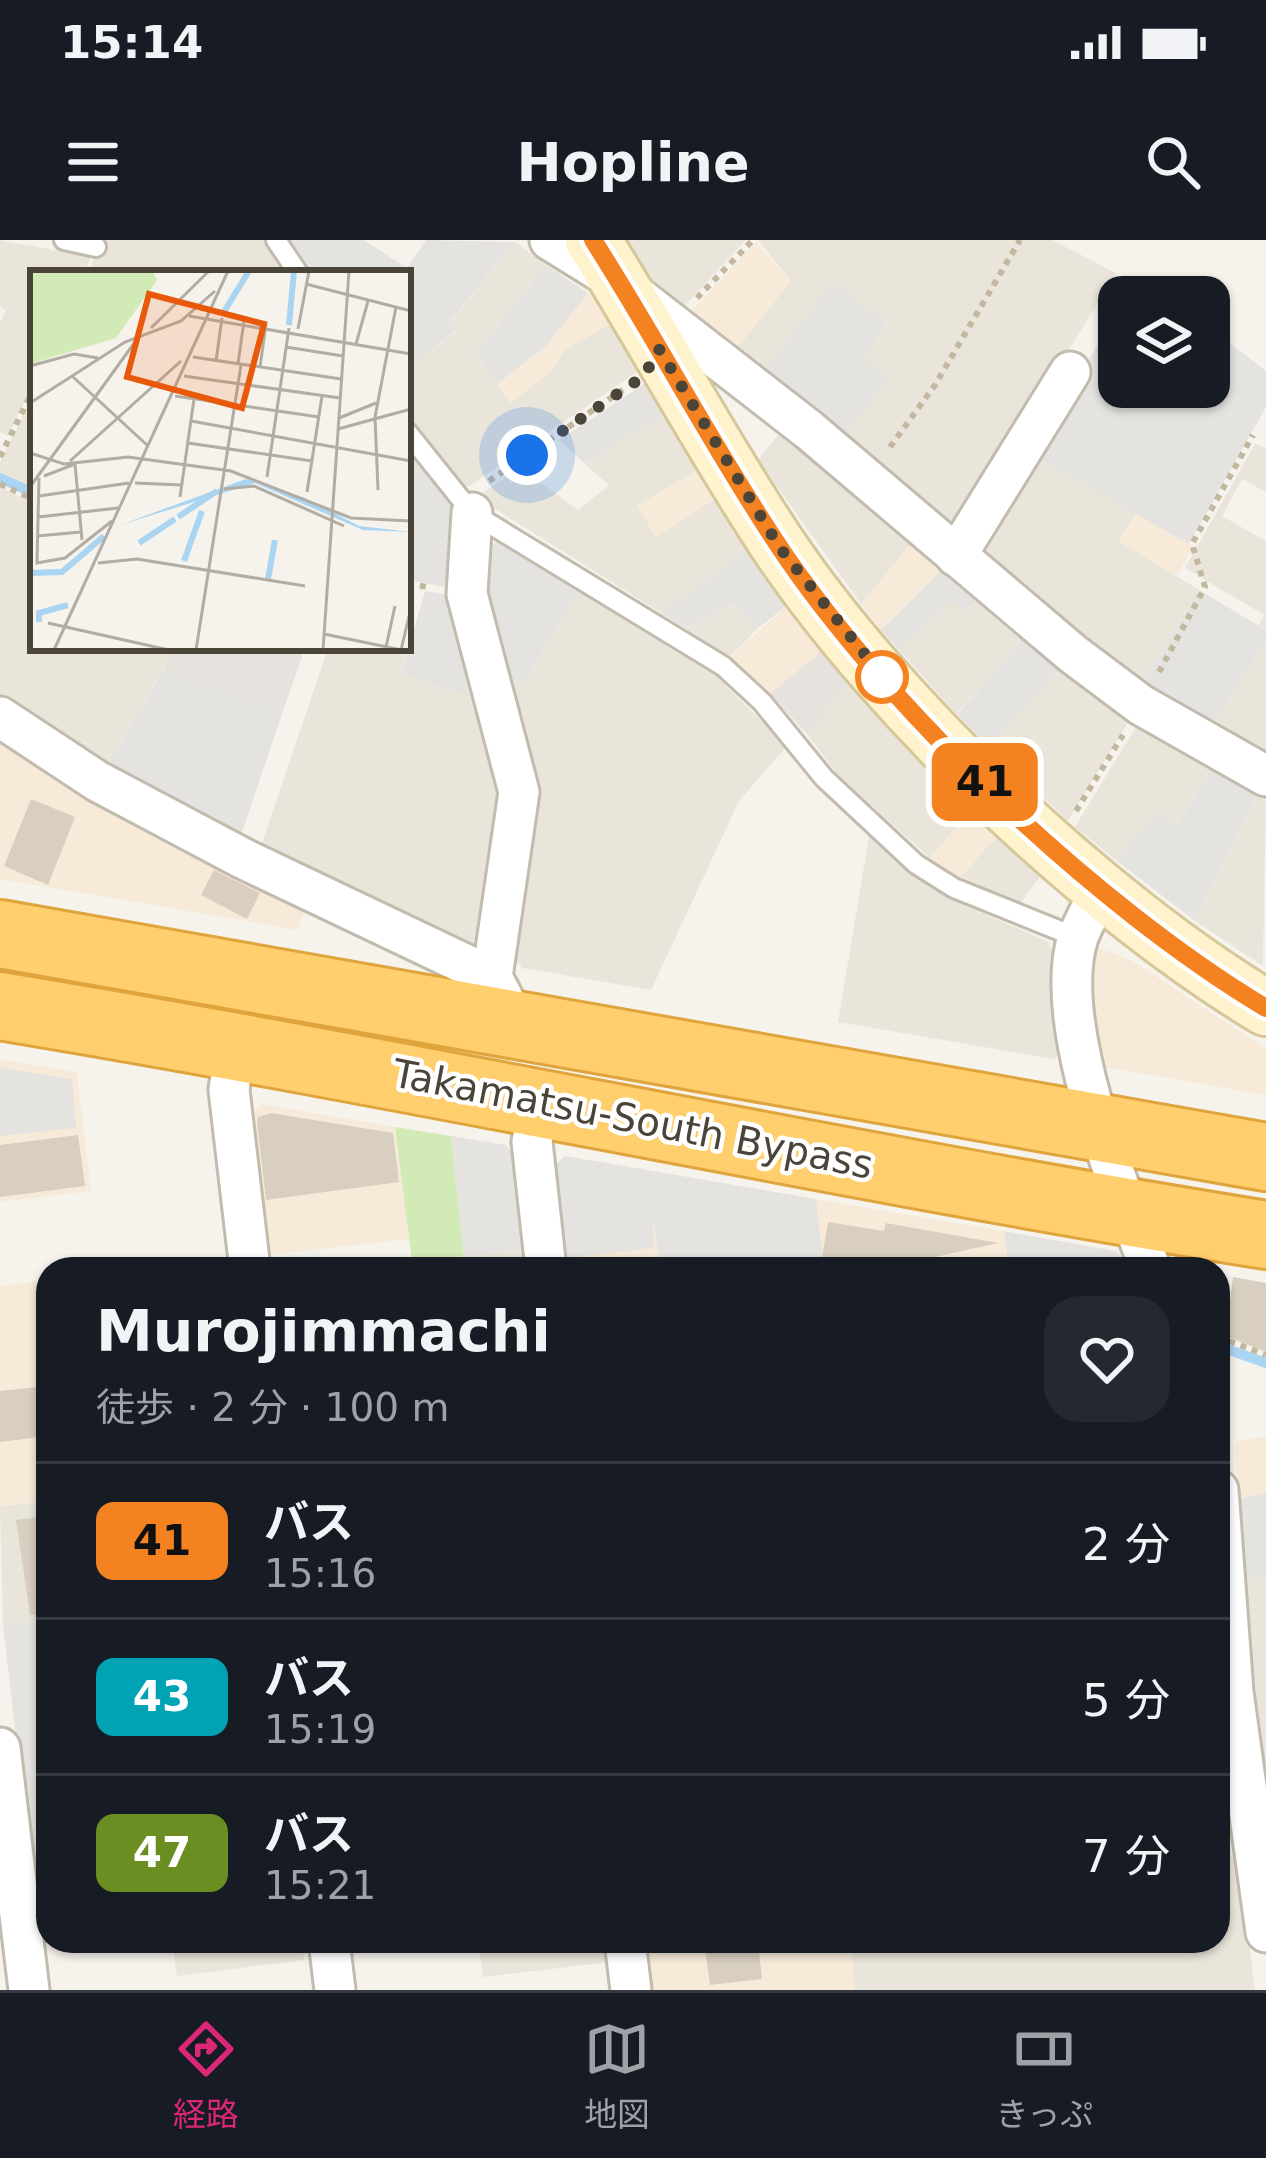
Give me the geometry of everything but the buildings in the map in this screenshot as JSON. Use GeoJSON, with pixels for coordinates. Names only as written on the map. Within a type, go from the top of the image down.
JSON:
{"type":"FeatureCollection","features":[{"type":"Feature","properties":{"kind":"highway","name":"Takamatsu-South Bypass"},"geometry":{"type":"LineString","coordinates":[[0,934],[503,999],[783,1076],[1266,1157]]}},
{"type":"Feature","properties":{"kind":"highway","name":"Takamatsu-South Bypass"},"geometry":{"type":"LineString","coordinates":[[0,1006],[539,1099],[1141,1242],[1266,1235]]}},
{"type":"Feature","properties":{"kind":"main road"},"geometry":{"type":"LineString","coordinates":[[607,262],[666,337],[780,548],[886,681],[1055,847],[1160,935],[1266,1008]]}},
{"type":"Feature","properties":{"kind":"street"},"geometry":{"type":"LineString","coordinates":[[550,240],[607,262]]}},
{"type":"Feature","properties":{"kind":"street"},"geometry":{"type":"LineString","coordinates":[[666,337],[867,479],[1142,705],[1266,776]]}},
{"type":"Feature","properties":{"kind":"street"},"geometry":{"type":"LineString","coordinates":[[956,556],[1070,372]]}},
{"type":"Feature","properties":{"kind":"street"},"geometry":{"type":"LineString","coordinates":[[0,717],[98,781],[503,999],[519,792],[467,594],[472,512]]}},
{"type":"Feature","properties":{"kind":"street"},"geometry":{"type":"LineString","coordinates":[[1103,887],[1078,938],[1074,969],[1081,1069],[1141,1242]]}},
{"type":"Feature","properties":{"kind":"street"},"geometry":{"type":"LineString","coordinates":[[235,1045],[229,1090],[249,1257]]}},
{"type":"Feature","properties":{"kind":"street"},"geometry":{"type":"LineString","coordinates":[[539,1099],[532,1142],[545,1257]]}},
{"type":"Feature","properties":{"kind":"street"},"geometry":{"type":"LineString","coordinates":[[1230,1722],[1266,1932]]}},
{"type":"Feature","properties":{"kind":"street"},"geometry":{"type":"LineString","coordinates":[[0,1748],[22,1888],[29,1990]]}},
{"type":"Feature","properties":{"kind":"street"},"geometry":{"type":"LineString","coordinates":[[330,1953],[334,1990]]}},
{"type":"Feature","properties":{"kind":"street"},"geometry":{"type":"LineString","coordinates":[[626,1953],[631,1990]]}},
{"type":"Feature","properties":{"kind":"lane"},"geometry":{"type":"LineString","coordinates":[[64,240],[96,247]]}},
{"type":"Feature","properties":{"kind":"lane"},"geometry":{"type":"LineString","coordinates":[[276,240],[296,270]]}},
{"type":"Feature","properties":{"kind":"lane"},"geometry":{"type":"LineString","coordinates":[[411,437],[472,512],[723,666],[762,702],[824,778],[916,864],[954,888],[1078,938]]}},
{"type":"Feature","properties":{"kind":"path"},"geometry":{"type":"LineString","coordinates":[[472,512],[470,494],[644,376],[666,337],[753,240]]}},
{"type":"Feature","properties":{"kind":"path"},"geometry":{"type":"LineString","coordinates":[[867,479],[934,386],[1021,240]]}},
{"type":"Feature","properties":{"kind":"path"},"geometry":{"type":"LineString","coordinates":[[0,457],[30,396]]}},
{"type":"Feature","properties":{"kind":"path"},"geometry":{"type":"LineString","coordinates":[[0,434],[10,439]]}},
{"type":"Feature","properties":{"kind":"path"},"geometry":{"type":"LineString","coordinates":[[1055,847],[1142,705],[1205,587],[1192,544],[1253,435]]}},
{"type":"Feature","properties":{"kind":"path"},"geometry":{"type":"LineString","coordinates":[[0,484],[30,499]]}},
{"type":"Feature","properties":{"kind":"path"},"geometry":{"type":"LineString","coordinates":[[1230,1342],[1266,1355]]}},
{"type":"Feature","properties":{"kind":"shaded area"},"geometry":{"type":"Polygon","coordinates":[[[0,240],[91,257],[85,270],[30,270],[30,390],[8,436],[0,432],[0,323],[6,310],[0,307],[0,240]]]}},
{"type":"Feature","properties":{"kind":"shaded area"},"geometry":{"type":"Polygon","coordinates":[[[100,240],[263,240],[283,270],[90,270],[100,240]]]}},
{"type":"Feature","properties":{"kind":"shaded area"},"geometry":{"type":"Polygon","coordinates":[[[286,240],[364,240],[407,268],[426,240],[515,242],[451,321],[457,330],[411,366],[411,270],[307,270],[286,240]]]}},
{"type":"Feature","properties":{"kind":"shaded area"},"geometry":{"type":"Polygon","coordinates":[[[626,240],[746,240],[679,312],[660,298],[626,240]]]}},
{"type":"Feature","properties":{"kind":"shaded area"},"geometry":{"type":"Polygon","coordinates":[[[758,240],[1052,240],[1116,273],[1098,276],[1098,302],[957,532],[843,438],[888,377],[861,359],[888,324],[761,374],[733,353],[791,281],[758,240]]]}},
{"type":"Feature","properties":{"kind":"shaded area"},"geometry":{"type":"Polygon","coordinates":[[[515,242],[546,265],[475,354],[510,402],[551,372],[564,350],[613,323],[640,370],[469,486],[462,485],[411,419],[411,366],[457,331],[451,322],[515,242]]]}},
{"type":"Feature","properties":{"kind":"shaded area"},"geometry":{"type":"Polygon","coordinates":[[[756,242],[791,281],[733,353],[686,317],[756,242]]]}},
{"type":"Feature","properties":{"kind":"shaded area"},"geometry":{"type":"Polygon","coordinates":[[[546,265],[588,293],[546,346],[497,384],[475,354],[546,265]]]}},
{"type":"Feature","properties":{"kind":"shaded area"},"geometry":{"type":"Polygon","coordinates":[[[833,283],[888,323],[862,359],[889,377],[843,438],[761,374],[833,283]]]}},
{"type":"Feature","properties":{"kind":"shaded area"},"geometry":{"type":"Polygon","coordinates":[[[588,293],[601,301],[613,323],[564,350],[551,372],[511,403],[497,384],[546,346],[588,293]]]}},
{"type":"Feature","properties":{"kind":"shaded area"},"geometry":{"type":"Polygon","coordinates":[[[1230,343],[1266,371],[1266,407],[1189,544],[1031,455],[1098,345],[1098,408],[1230,408],[1230,343]]]}},
{"type":"Feature","properties":{"kind":"shaded area"},"geometry":{"type":"Polygon","coordinates":[[[647,382],[665,414],[584,463],[559,440],[647,382]]]}},
{"type":"Feature","properties":{"kind":"shaded area"},"geometry":{"type":"Polygon","coordinates":[[[30,402],[30,489],[0,475],[0,462],[30,402]]]}},
{"type":"Feature","properties":{"kind":"shaded area"},"geometry":{"type":"Polygon","coordinates":[[[665,414],[698,470],[638,505],[655,536],[716,498],[750,548],[661,613],[476,497],[521,468],[578,510],[609,485],[584,463],[665,414]]]}},
{"type":"Feature","properties":{"kind":"shaded area"},"geometry":{"type":"Polygon","coordinates":[[[782,430],[913,541],[861,604],[758,460],[782,430]]]}},
{"type":"Feature","properties":{"kind":"shaded area"},"geometry":{"type":"Polygon","coordinates":[[[1255,444],[1266,448],[1266,492],[1242,479],[1222,516],[1266,541],[1266,630],[1259,625],[1264,615],[1185,568],[1255,444]]]}},
{"type":"Feature","properties":{"kind":"shaded area"},"geometry":{"type":"Polygon","coordinates":[[[411,452],[451,502],[451,588],[411,581],[411,452]]]}},
{"type":"Feature","properties":{"kind":"shaded area"},"geometry":{"type":"Polygon","coordinates":[[[1031,455],[1136,514],[1119,541],[1199,590],[1142,686],[981,552],[1031,455]]]}},
{"type":"Feature","properties":{"kind":"shaded area"},"geometry":{"type":"Polygon","coordinates":[[[698,470],[716,498],[656,537],[637,506],[698,470]]]}},
{"type":"Feature","properties":{"kind":"shaded area"},"geometry":{"type":"Polygon","coordinates":[[[0,487],[30,502],[30,651],[173,651],[107,767],[0,698],[0,487]]]}},
{"type":"Feature","properties":{"kind":"shaded area"},"geometry":{"type":"Polygon","coordinates":[[[1136,514],[1193,546],[1177,576],[1118,541],[1136,514]]]}},
{"type":"Feature","properties":{"kind":"shaded area"},"geometry":{"type":"Polygon","coordinates":[[[913,541],[944,567],[881,630],[861,604],[913,541]]]}},
{"type":"Feature","properties":{"kind":"shaded area"},"geometry":{"type":"Polygon","coordinates":[[[497,542],[579,592],[523,684],[502,673],[488,624],[483,550],[497,542]]]}},
{"type":"Feature","properties":{"kind":"shaded area"},"geometry":{"type":"Polygon","coordinates":[[[750,548],[790,603],[758,628],[732,603],[685,628],[661,613],[750,548]]]}},
{"type":"Feature","properties":{"kind":"shaded area"},"geometry":{"type":"Polygon","coordinates":[[[944,567],[978,596],[965,612],[952,601],[899,650],[881,630],[944,567]]]}},
{"type":"Feature","properties":{"kind":"shaded area"},"geometry":{"type":"Polygon","coordinates":[[[1199,590],[1266,630],[1266,641],[1212,726],[1142,686],[1199,590]]]}},
{"type":"Feature","properties":{"kind":"shaded area"},"geometry":{"type":"Polygon","coordinates":[[[425,591],[453,595],[479,700],[401,674],[425,591]]]}},
{"type":"Feature","properties":{"kind":"shaded area"},"geometry":{"type":"Polygon","coordinates":[[[579,592],[716,676],[787,746],[739,801],[651,990],[522,968],[512,954],[502,673],[524,683],[579,592]]]}},
{"type":"Feature","properties":{"kind":"shaded area"},"geometry":{"type":"Polygon","coordinates":[[[978,596],[1026,636],[956,714],[899,650],[952,600],[978,596]]]}},
{"type":"Feature","properties":{"kind":"shaded area"},"geometry":{"type":"Polygon","coordinates":[[[732,603],[758,628],[729,658],[685,628],[732,603]]]}},
{"type":"Feature","properties":{"kind":"shaded area"},"geometry":{"type":"Polygon","coordinates":[[[790,603],[824,649],[770,694],[729,658],[790,603]]]}},
{"type":"Feature","properties":{"kind":"shaded area"},"geometry":{"type":"Polygon","coordinates":[[[1026,636],[1062,666],[989,748],[957,714],[1026,636]]]}},
{"type":"Feature","properties":{"kind":"shaded area"},"geometry":{"type":"Polygon","coordinates":[[[1266,641],[1266,759],[1212,726],[1266,641]]]}},
{"type":"Feature","properties":{"kind":"shaded area"},"geometry":{"type":"Polygon","coordinates":[[[824,649],[851,681],[807,734],[770,694],[824,649]]]}},
{"type":"Feature","properties":{"kind":"shaded area"},"geometry":{"type":"Polygon","coordinates":[[[173,651],[304,651],[283,711],[163,670],[173,651]]]}},
{"type":"Feature","properties":{"kind":"shaded area"},"geometry":{"type":"Polygon","coordinates":[[[327,651],[406,651],[401,674],[479,700],[504,815],[477,958],[418,920],[260,849],[327,651]]]}},
{"type":"Feature","properties":{"kind":"shaded area"},"geometry":{"type":"Polygon","coordinates":[[[1062,666],[1132,716],[1068,821],[989,748],[1062,666]]]}},
{"type":"Feature","properties":{"kind":"shaded area"},"geometry":{"type":"Polygon","coordinates":[[[163,670],[283,711],[240,838],[107,767],[163,670]]]}},
{"type":"Feature","properties":{"kind":"shaded area"},"geometry":{"type":"Polygon","coordinates":[[[851,681],[972,809],[930,858],[838,775],[807,734],[851,681]]]}},
{"type":"Feature","properties":{"kind":"shaded area"},"geometry":{"type":"Polygon","coordinates":[[[1140,720],[1214,764],[1176,826],[1155,813],[1117,861],[1075,827],[1140,720]]]}},
{"type":"Feature","properties":{"kind":"shaded area"},"geometry":{"type":"Polygon","coordinates":[[[0,737],[306,907],[298,930],[0,879],[0,737]]]}},
{"type":"Feature","properties":{"kind":"shaded area"},"geometry":{"type":"Polygon","coordinates":[[[1214,764],[1261,788],[1195,921],[1117,861],[1155,812],[1177,825],[1214,764]]]}},
{"type":"Feature","properties":{"kind":"shaded area"},"geometry":{"type":"Polygon","coordinates":[[[1261,788],[1266,791],[1263,966],[1195,921],[1261,788]]]}},
{"type":"Feature","properties":{"kind":"shaded area"},"geometry":{"type":"Polygon","coordinates":[[[972,809],[999,833],[961,877],[930,858],[972,809]]]}},
{"type":"Feature","properties":{"kind":"shaded area"},"geometry":{"type":"Polygon","coordinates":[[[999,833],[1043,872],[1020,904],[961,877],[999,833]]]}},
{"type":"Feature","properties":{"kind":"shaded area"},"geometry":{"type":"Polygon","coordinates":[[[869,836],[950,899],[1047,941],[1060,962],[1066,1047],[1054,1059],[838,1022],[869,836]]]}},
{"type":"Feature","properties":{"kind":"shaded area"},"geometry":{"type":"Polygon","coordinates":[[[1094,946],[1133,961],[1266,1049],[1266,1095],[1092,1065],[1086,980],[1094,946]]]}},
{"type":"Feature","properties":{"kind":"shaded area"},"geometry":{"type":"Polygon","coordinates":[[[0,1059],[77,1072],[91,1191],[0,1202],[0,1059]]]}},
{"type":"Feature","properties":{"kind":"shaded area"},"geometry":{"type":"Polygon","coordinates":[[[0,1068],[72,1079],[76,1128],[0,1136],[0,1068]]]}},
{"type":"Feature","properties":{"kind":"shaded area"},"geometry":{"type":"Polygon","coordinates":[[[262,1104],[395,1127],[409,1239],[267,1255],[250,1116],[262,1104]]]}},
{"type":"Feature","properties":{"kind":"shaded area"},"geometry":{"type":"Polygon","coordinates":[[[451,1136],[506,1145],[516,1158],[527,1249],[464,1256],[451,1136]]]}},
{"type":"Feature","properties":{"kind":"shaded area"},"geometry":{"type":"Polygon","coordinates":[[[565,1156],[648,1170],[659,1257],[563,1257],[565,1156]]]}},
{"type":"Feature","properties":{"kind":"shaded area"},"geometry":{"type":"Polygon","coordinates":[[[565,1156],[816,1199],[823,1257],[658,1257],[653,1217],[654,1248],[561,1257],[552,1168],[565,1156]]]}},
{"type":"Feature","properties":{"kind":"shaded area"},"geometry":{"type":"Polygon","coordinates":[[[816,1199],[1004,1231],[1007,1257],[819,1257],[816,1199]]]}},
{"type":"Feature","properties":{"kind":"shaded area"},"geometry":{"type":"Polygon","coordinates":[[[1004,1231],[1116,1251],[1122,1257],[1007,1257],[1004,1231]]]}},
{"type":"Feature","properties":{"kind":"shaded area"},"geometry":{"type":"Polygon","coordinates":[[[527,1249],[528,1257],[456,1257],[527,1249]]]}},
{"type":"Feature","properties":{"kind":"shaded area"},"geometry":{"type":"Polygon","coordinates":[[[36,1282],[36,1502],[0,1506],[0,1286],[36,1282]]]}},
{"type":"Feature","properties":{"kind":"shaded area"},"geometry":{"type":"Polygon","coordinates":[[[1266,1436],[1266,1493],[1239,1499],[1235,1442],[1266,1436]]]}},
{"type":"Feature","properties":{"kind":"shaded area"},"geometry":{"type":"Polygon","coordinates":[[[1266,1493],[1266,1807],[1239,1499],[1266,1493]]]}},
{"type":"Feature","properties":{"kind":"shaded area"},"geometry":{"type":"Polygon","coordinates":[[[1266,1493],[1266,1576],[1245,1578],[1239,1499],[1266,1493]]]}},
{"type":"Feature","properties":{"kind":"shaded area"},"geometry":{"type":"Polygon","coordinates":[[[36,1502],[36,1622],[3,1626],[0,1506],[36,1502]]]}},
{"type":"Feature","properties":{"kind":"shaded area"},"geometry":{"type":"Polygon","coordinates":[[[36,1622],[36,1860],[30,1854],[3,1626],[36,1622]]]}},
{"type":"Feature","properties":{"kind":"shaded area"},"geometry":{"type":"Polygon","coordinates":[[[1238,1855],[1255,1990],[855,1990],[851,1953],[1230,1953],[1230,1856],[1238,1855]]]}},
{"type":"Feature","properties":{"kind":"shaded area"},"geometry":{"type":"Polygon","coordinates":[[[174,1953],[303,1953],[304,1960],[177,1976],[174,1953]]]}},
{"type":"Feature","properties":{"kind":"shaded area"},"geometry":{"type":"Polygon","coordinates":[[[480,1953],[609,1953],[610,1962],[483,1977],[480,1953]]]}},
{"type":"Feature","properties":{"kind":"shaded area"},"geometry":{"type":"Polygon","coordinates":[[[643,1953],[851,1953],[855,1990],[648,1990],[643,1953]]]}},
{"type":"Feature","properties":{"kind":"green space"},"geometry":{"type":"Polygon","coordinates":[[[395,1127],[451,1136],[464,1256],[411,1257],[395,1127]]]}},
{"type":"Feature","properties":{"kind":"waterway"},"geometry":{"type":"LineString","coordinates":[[0,478],[30,492]]}},
{"type":"Feature","properties":{"kind":"waterway"},"geometry":{"type":"LineString","coordinates":[[1230,1350],[1266,1363]]}},
{"type":"Feature","properties":{"kind":"bus line","name":"41"},"geometry":{"type":"LineString","coordinates":[[593,240],[780,548],[886,681],[1006,803],[1142,922],[1266,1008]]}},
{"type":"Feature","properties":{"kind":"route"},"geometry":{"type":"LineString","coordinates":[[527,455],[644,376],[659,349],[780,548],[886,681],[882,677]]}}]}
